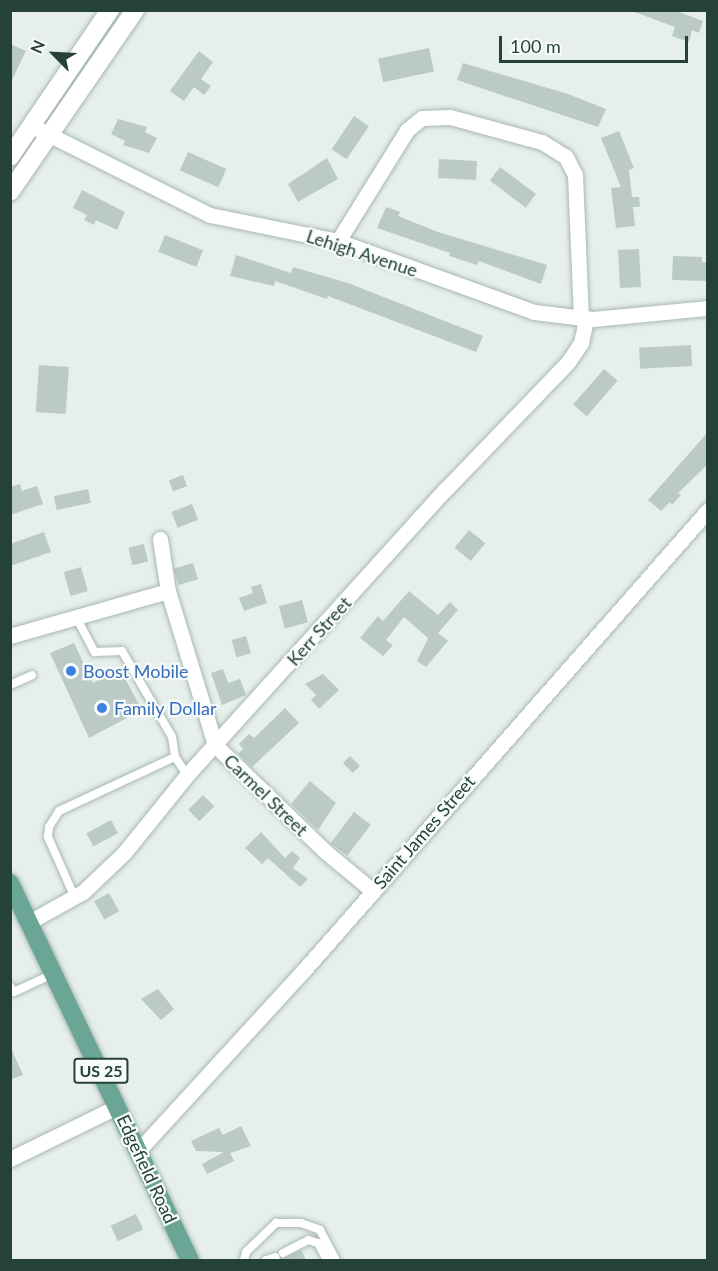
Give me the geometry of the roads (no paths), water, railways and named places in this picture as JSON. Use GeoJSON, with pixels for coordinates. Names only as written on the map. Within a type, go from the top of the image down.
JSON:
{"type":"FeatureCollection","features":[{"type":"Feature","properties":{"kind":"main road"},"geometry":{"type":"LineString","coordinates":[[10,192],[135,10]]}},
{"type":"Feature","properties":{"kind":"main road"},"geometry":{"type":"LineString","coordinates":[[10,157],[104,12]]}},
{"type":"Feature","properties":{"kind":"main road","name":"Edgefield Road"},"geometry":{"type":"LineString","coordinates":[[10,883],[23,915],[54,973],[190,1260]]}},
{"type":"Feature","properties":{"kind":"street","name":"Kerr Street"},"geometry":{"type":"LineString","coordinates":[[23,915],[75,898],[124,853],[187,775],[444,491],[568,362],[581,343],[584,319],[575,175],[560,150],[542,141],[450,117],[422,118],[407,130],[338,241]]}},
{"type":"Feature","properties":{"kind":"street","name":"Lehigh Avenue"},"geometry":{"type":"LineString","coordinates":[[32,126],[210,215],[338,241],[480,296],[534,312],[584,319],[708,308]]}},
{"type":"Feature","properties":{"kind":"street","name":"Saint James Street"},"geometry":{"type":"LineString","coordinates":[[138,1151],[373,891],[708,510]]}},
{"type":"Feature","properties":{"kind":"street","name":"Carmel Street"},"geometry":{"type":"LineString","coordinates":[[160,539],[168,591],[215,746],[327,853],[373,891]]}},
{"type":"Feature","properties":{"kind":"street"},"geometry":{"type":"LineString","coordinates":[[10,636],[75,615],[168,591]]}},
{"type":"Feature","properties":{"kind":"street"},"geometry":{"type":"LineString","coordinates":[[10,1159],[118,1106]]}},
{"type":"Feature","properties":{"kind":"lane"},"geometry":{"type":"LineString","coordinates":[[75,615],[95,652],[122,651],[172,737],[175,757],[187,775]]}},
{"type":"Feature","properties":{"kind":"lane"},"geometry":{"type":"LineString","coordinates":[[10,685],[32,675]]}},
{"type":"Feature","properties":{"kind":"lane"},"geometry":{"type":"LineString","coordinates":[[75,898],[48,837],[53,819],[59,811],[175,757]]}},
{"type":"Feature","properties":{"kind":"lane"},"geometry":{"type":"LineString","coordinates":[[10,986],[14,992],[54,973]]}},
{"type":"Feature","properties":{"kind":"lane"},"geometry":{"type":"LineString","coordinates":[[244,1260],[246,1252],[276,1223],[301,1223],[320,1230],[336,1260]]}},
{"type":"Feature","properties":{"kind":"lane"},"geometry":{"type":"LineString","coordinates":[[266,1260],[308,1240],[318,1242],[327,1260]]}},
{"type":"Feature","properties":{"kind":"place","name":"Boost Mobile"},"geometry":{"type":"Point","coordinates":[71,671]}},
{"type":"Feature","properties":{"kind":"place","name":"Family Dollar"},"geometry":{"type":"Point","coordinates":[102,708]}}]}
